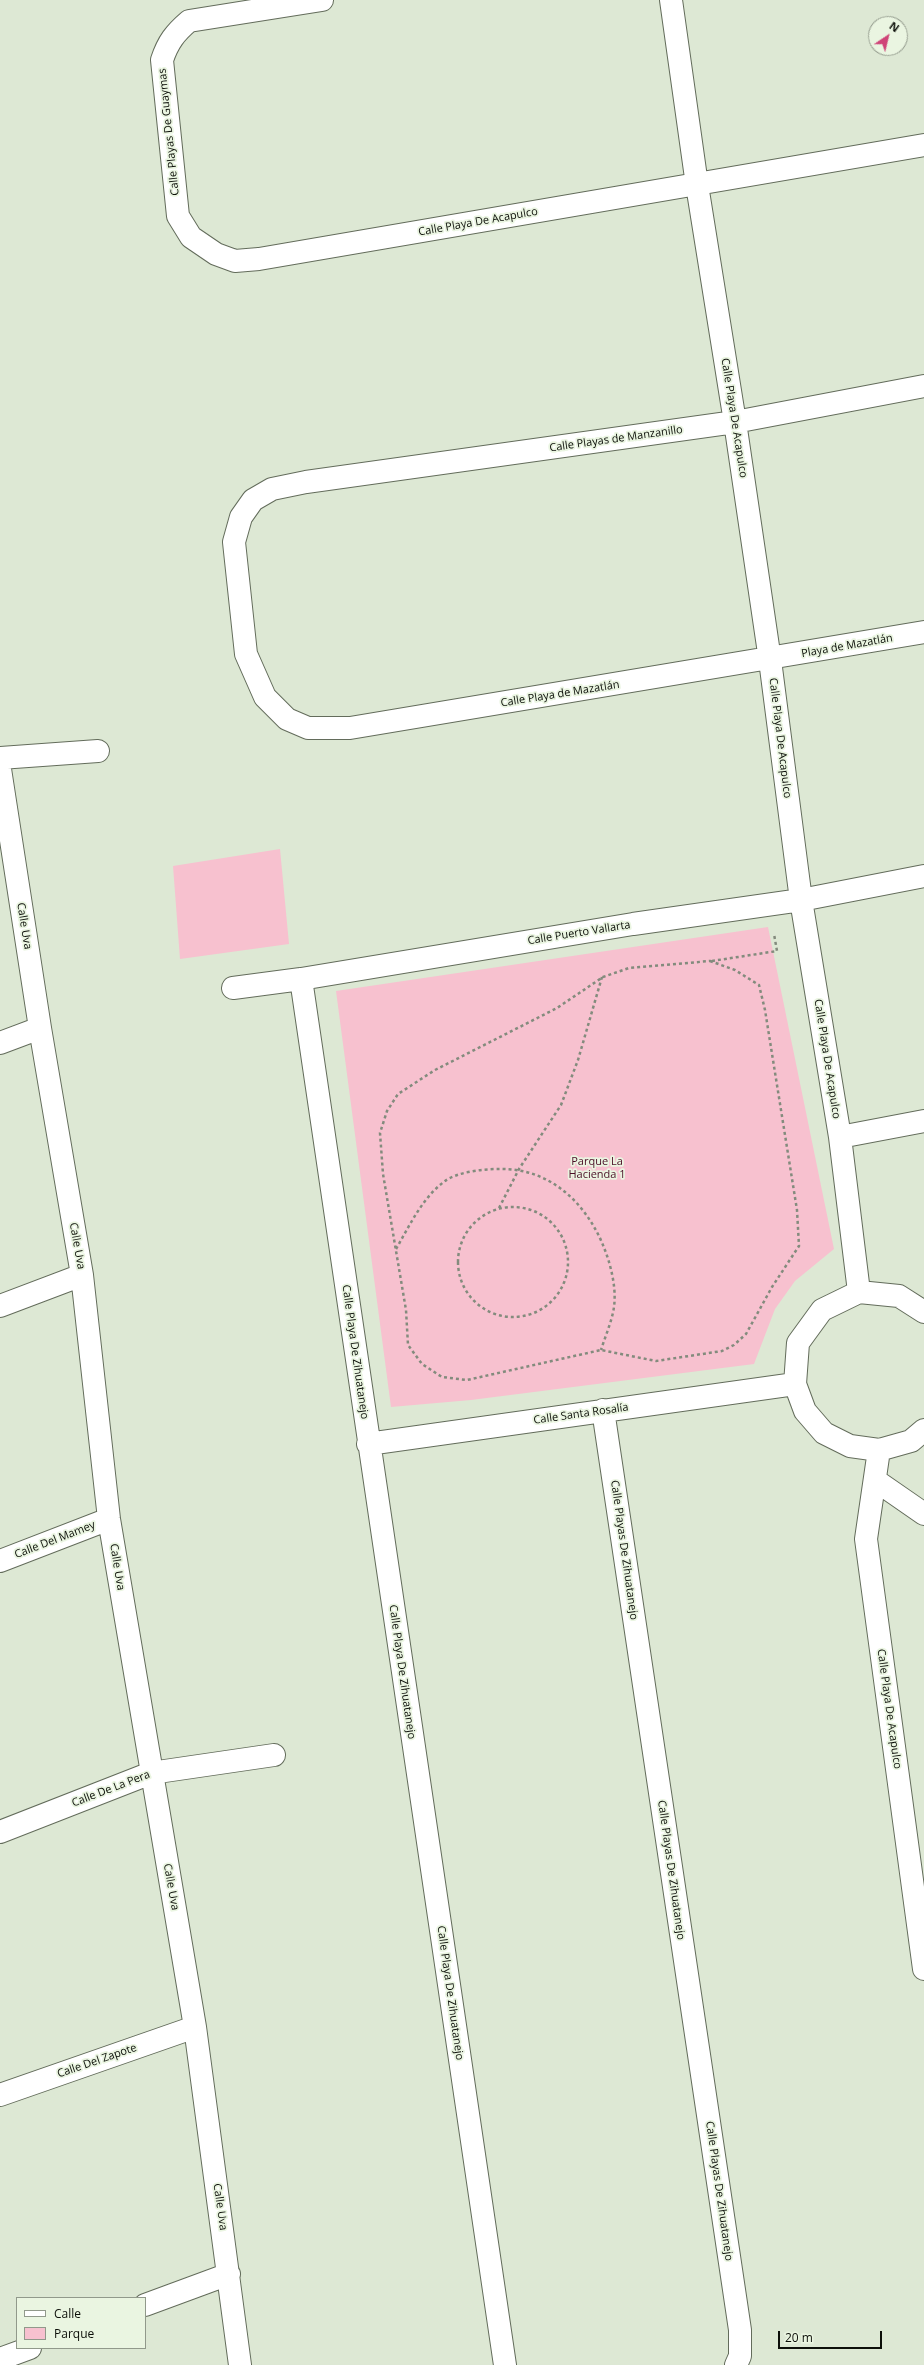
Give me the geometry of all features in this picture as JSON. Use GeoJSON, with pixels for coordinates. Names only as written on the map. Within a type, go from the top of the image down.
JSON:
{"type":"FeatureCollection","features":[{"type":"Feature","properties":{"kind":"street","name":"Calle Playas De Guaymas"},"geometry":{"type":"LineString","coordinates":[[259,259],[235,261],[216,254],[191,237],[178,216],[162,60],[169,42],[178,30],[190,21],[322,0]]}},
{"type":"Feature","properties":{"kind":"street","name":"Calle Playa De Acapulco"},"geometry":{"type":"LineString","coordinates":[[671,0],[697,185],[735,422],[770,660],[801,900],[840,1137],[859,1292]]}},
{"type":"Feature","properties":{"kind":"street","name":"Calle Playa De Acapulco"},"geometry":{"type":"LineString","coordinates":[[259,259],[924,145]]}},
{"type":"Feature","properties":{"kind":"street","name":"Calle Playas de Manzanillo"},"geometry":{"type":"LineString","coordinates":[[350,728],[308,728],[287,719],[265,697],[246,654],[234,542],[241,517],[253,500],[272,489],[306,482],[735,422],[924,386]]}},
{"type":"Feature","properties":{"kind":"street","name":"Playa de Mazatlán"},"geometry":{"type":"LineString","coordinates":[[770,660],[924,632]]}},
{"type":"Feature","properties":{"kind":"street","name":"Calle Playa de Mazatlán"},"geometry":{"type":"LineString","coordinates":[[350,728],[770,660]]}},
{"type":"Feature","properties":{"kind":"street"},"geometry":{"type":"LineString","coordinates":[[0,758],[98,751]]}},
{"type":"Feature","properties":{"kind":"street","name":"Calle Uva"},"geometry":{"type":"LineString","coordinates":[[0,769],[40,1028],[82,1275],[109,1519],[195,2027],[240,2365]]}},
{"type":"Feature","properties":{"kind":"street","name":"Calle Puerto Vallarta"},"geometry":{"type":"LineString","coordinates":[[233,988],[301,979],[633,924],[801,900],[924,876]]}},
{"type":"Feature","properties":{"kind":"street","name":"Calle Playa De Zihuatanejo"},"geometry":{"type":"LineString","coordinates":[[301,979],[368,1444],[505,2365]]}},
{"type":"Feature","properties":{"kind":"street"},"geometry":{"type":"LineString","coordinates":[[0,1043],[40,1028]]}},
{"type":"Feature","properties":{"kind":"street"},"geometry":{"type":"LineString","coordinates":[[840,1137],[924,1121]]}},
{"type":"Feature","properties":{"kind":"street"},"geometry":{"type":"LineString","coordinates":[[0,1306],[82,1275]]}},
{"type":"Feature","properties":{"kind":"street"},"geometry":{"type":"LineString","coordinates":[[924,1312],[899,1296],[859,1292],[822,1310],[798,1343],[795,1384],[805,1411],[824,1433],[850,1446],[879,1450],[912,1440],[924,1430]]}},
{"type":"Feature","properties":{"kind":"street","name":"Calle Santa Rosalía"},"geometry":{"type":"LineString","coordinates":[[368,1444],[795,1384]]}},
{"type":"Feature","properties":{"kind":"street","name":"Calle Playas De Zihuatanejo"},"geometry":{"type":"LineString","coordinates":[[603,1410],[740,2330],[740,2356],[736,2365]]}},
{"type":"Feature","properties":{"kind":"street","name":"Calle Playa De Acapulco"},"geometry":{"type":"LineString","coordinates":[[879,1450],[866,1539],[924,1969]]}},
{"type":"Feature","properties":{"kind":"street"},"geometry":{"type":"LineString","coordinates":[[875,1480],[924,1514]]}},
{"type":"Feature","properties":{"kind":"street","name":"Calle Del Mamey"},"geometry":{"type":"LineString","coordinates":[[0,1561],[109,1519]]}},
{"type":"Feature","properties":{"kind":"street","name":"Calle De La Pera"},"geometry":{"type":"LineString","coordinates":[[0,1832],[151,1773],[274,1755]]}},
{"type":"Feature","properties":{"kind":"street","name":"Calle Del Zapote"},"geometry":{"type":"LineString","coordinates":[[0,2095],[195,2027]]}},
{"type":"Feature","properties":{"kind":"street"},"geometry":{"type":"LineString","coordinates":[[146,2305],[229,2274]]}},
{"type":"Feature","properties":{"kind":"street"},"geometry":{"type":"LineString","coordinates":[[0,2359],[27,2349]]}},
{"type":"Feature","properties":{"kind":"path"},"geometry":{"type":"LineString","coordinates":[[710,961],[735,970],[759,985],[765,1010],[798,1210],[799,1246],[772,1287],[746,1334],[734,1346],[722,1351],[656,1360],[601,1350],[467,1380],[442,1378],[422,1364],[408,1345],[406,1310],[383,1174],[380,1133],[387,1111],[398,1094],[435,1070],[557,1008],[602,977],[629,968],[710,961],[777,951]]}},
{"type":"Feature","properties":{"kind":"path"},"geometry":{"type":"LineString","coordinates":[[499,1208],[517,1206],[535,1210],[550,1220],[562,1235],[567,1252],[568,1270],[562,1288],[551,1302],[536,1312],[518,1317],[500,1316],[483,1308],[470,1296],[460,1280],[457,1262],[460,1244],[469,1228],[482,1215],[499,1208],[519,1169],[561,1105],[578,1060],[602,977]]}},
{"type":"Feature","properties":{"kind":"path"},"geometry":{"type":"LineString","coordinates":[[396,1250],[426,1199],[446,1180],[479,1169],[519,1169],[559,1186],[574,1200],[593,1223],[607,1254],[614,1289],[614,1308],[601,1350]]}},
{"type":"Feature","properties":{"kind":"green space"},"geometry":{"type":"Polygon","coordinates":[[[280,849],[289,944],[180,959],[173,866],[280,849]]]}},
{"type":"Feature","properties":{"kind":"green space","name":"Parque La Hacienda 1"},"geometry":{"type":"Polygon","coordinates":[[[768,927],[834,1249],[795,1281],[775,1309],[754,1364],[471,1400],[391,1407],[336,991],[768,927]]]}}]}
